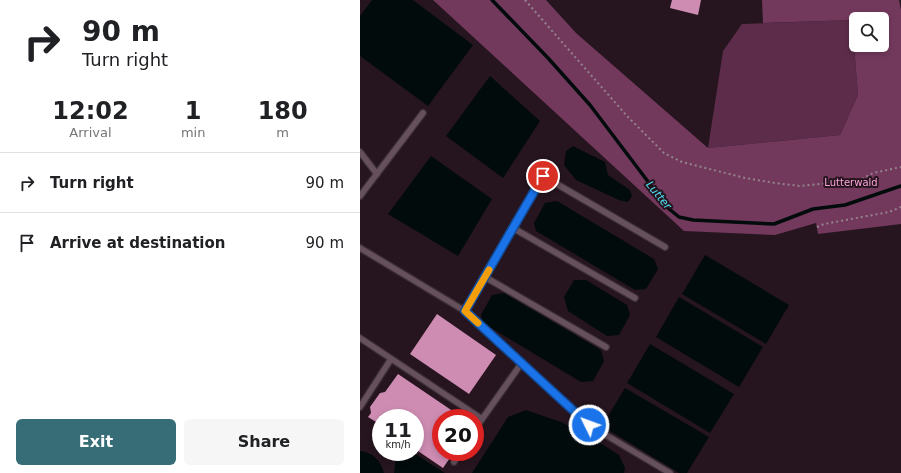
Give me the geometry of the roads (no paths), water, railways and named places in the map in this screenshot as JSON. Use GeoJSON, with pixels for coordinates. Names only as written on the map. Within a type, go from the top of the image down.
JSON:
{"type":"FeatureCollection","features":[{"type":"Feature","properties":{"kind":"lane"},"geometry":{"type":"LineString","coordinates":[[360,196],[423,113]]}},
{"type":"Feature","properties":{"kind":"lane"},"geometry":{"type":"LineString","coordinates":[[360,152],[377,174]]}},
{"type":"Feature","properties":{"kind":"lane"},"geometry":{"type":"LineString","coordinates":[[465,311],[543,176],[665,246]]}},
{"type":"Feature","properties":{"kind":"lane"},"geometry":{"type":"LineString","coordinates":[[513,228],[635,298]]}},
{"type":"Feature","properties":{"kind":"lane"},"geometry":{"type":"LineString","coordinates":[[360,248],[465,311],[589,425],[670,473]]}},
{"type":"Feature","properties":{"kind":"lane"},"geometry":{"type":"LineString","coordinates":[[485,277],[606,347]]}},
{"type":"Feature","properties":{"kind":"lane"},"geometry":{"type":"LineString","coordinates":[[360,338],[467,409]]}},
{"type":"Feature","properties":{"kind":"lane"},"geometry":{"type":"LineString","coordinates":[[360,407],[392,359]]}},
{"type":"Feature","properties":{"kind":"lane"},"geometry":{"type":"LineString","coordinates":[[484,416],[521,364]]}},
{"type":"Feature","properties":{"kind":"waterway","name":"Lutter"},"geometry":{"type":"LineString","coordinates":[[492,0],[548,58],[590,105],[668,208],[679,217],[693,220],[774,224],[813,209],[845,205],[901,186]]}},
{"type":"Feature","properties":{"kind":"park label","name":"Lutterwald"},"geometry":{"type":"Point","coordinates":[851,182]}}]}
